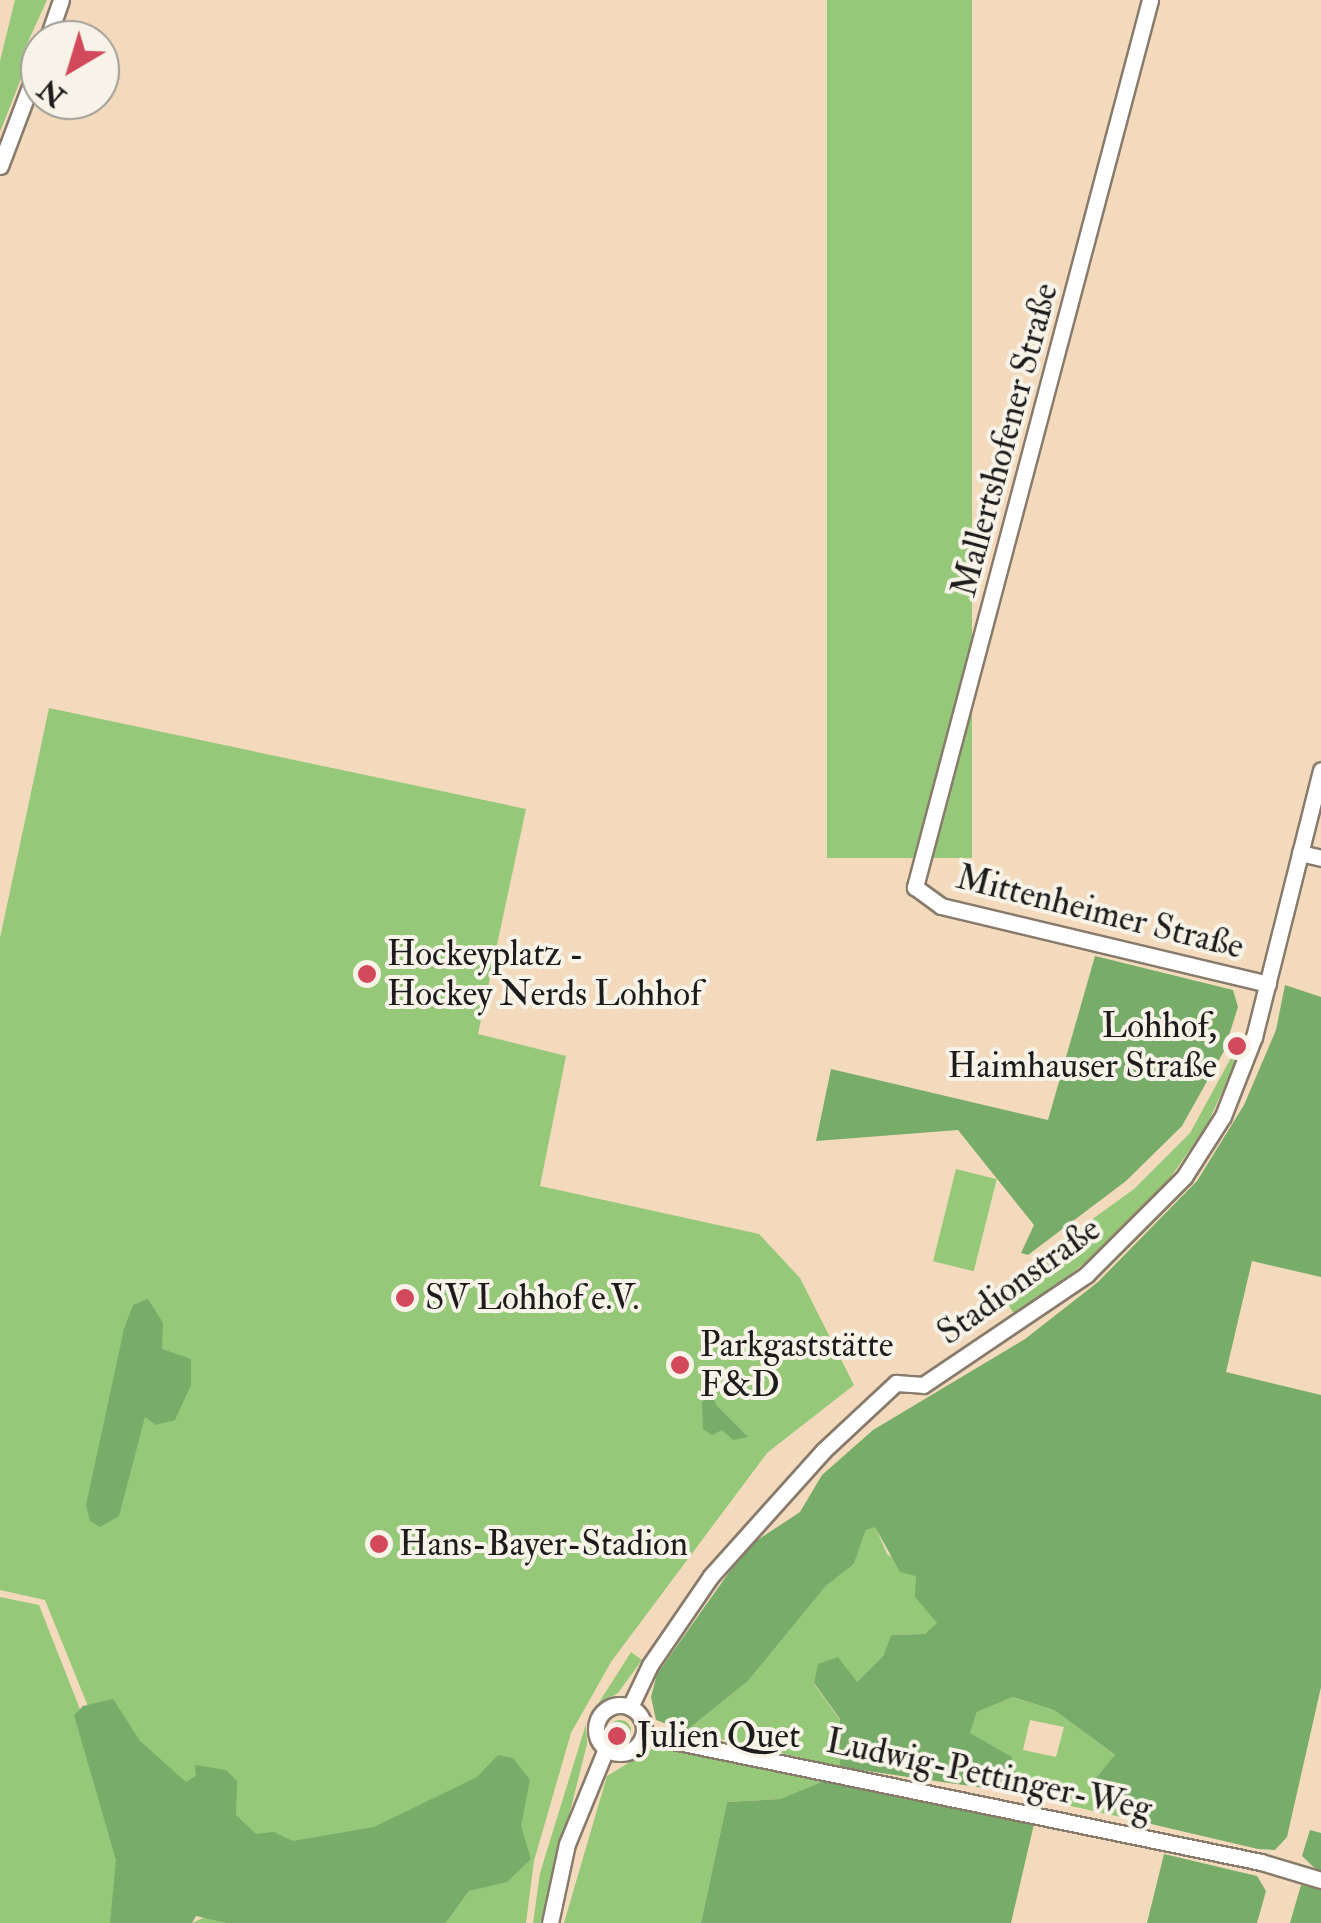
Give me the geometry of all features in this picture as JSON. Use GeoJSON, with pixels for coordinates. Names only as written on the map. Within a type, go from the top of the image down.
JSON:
{"type":"FeatureCollection","features":[{"type":"Feature","properties":{"kind":"street","name":"Mallertshofener Straße"},"geometry":{"type":"LineString","coordinates":[[919,894],[916,880],[1150,0]]}},
{"type":"Feature","properties":{"kind":"street"},"geometry":{"type":"LineString","coordinates":[[0,166],[20,113]]}},
{"type":"Feature","properties":{"kind":"street"},"geometry":{"type":"LineString","coordinates":[[1268,984],[1321,770]]}},
{"type":"Feature","properties":{"kind":"street"},"geometry":{"type":"LineString","coordinates":[[1300,853],[1321,858]]}},
{"type":"Feature","properties":{"kind":"street","name":"Mittenheimer Straße"},"geometry":{"type":"LineString","coordinates":[[919,894],[941,906],[1268,984]]}},
{"type":"Feature","properties":{"kind":"street","name":"Stadionstraße"},"geometry":{"type":"LineString","coordinates":[[550,1923],[567,1844],[606,1749],[598,1739],[598,1720],[611,1707],[630,1707],[650,1665],[711,1576],[824,1451],[896,1382],[922,1385],[1004,1336],[1086,1275],[1157,1211],[1223,1116],[1268,984]]}},
{"type":"Feature","properties":{"kind":"street"},"geometry":{"type":"LineString","coordinates":[[606,1749],[629,1752],[644,1735],[640,1716],[630,1707]]}},
{"type":"Feature","properties":{"kind":"street","name":"Ludwig-Pettinger-Weg"},"geometry":{"type":"LineString","coordinates":[[644,1735],[1261,1862],[1321,1880]]}},
{"type":"Feature","properties":{"kind":"green space"},"geometry":{"type":"Polygon","coordinates":[[[15,0],[47,0],[38,20],[20,20],[20,81],[0,132],[0,61],[15,0]]]}},
{"type":"Feature","properties":{"kind":"green space"},"geometry":{"type":"Polygon","coordinates":[[[827,0],[972,0],[972,858],[827,858],[827,0]]]}},
{"type":"Feature","properties":{"kind":"green space","name":"SV Lohhof e.V."},"geometry":{"type":"Polygon","coordinates":[[[49,708],[526,809],[478,1034],[566,1056],[540,1186],[759,1234],[800,1278],[854,1385],[767,1453],[611,1662],[571,1733],[534,1861],[526,1923],[446,1923],[469,1891],[515,1876],[232,1923],[192,1923],[205,1917],[145,1847],[45,1600],[0,1590],[0,938],[49,708]]]}},
{"type":"Feature","properties":{"kind":"green space"},"geometry":{"type":"Polygon","coordinates":[[[1095,956],[1233,990],[1238,1007],[1224,1051],[1182,1126],[1126,1181],[1028,1255],[1021,1253],[1034,1225],[958,1130],[816,1141],[831,1069],[1048,1120],[1095,956]]]}},
{"type":"Feature","properties":{"kind":"green space"},"geometry":{"type":"Polygon","coordinates":[[[1285,985],[1321,997],[1321,1277],[1252,1261],[1226,1372],[1321,1395],[1321,1687],[1287,1837],[1275,1850],[1258,1849],[1134,1820],[1115,1790],[1092,1783],[1115,1755],[1054,1710],[1013,1697],[977,1712],[970,1733],[1012,1757],[1004,1791],[840,1767],[840,1719],[814,1683],[818,1664],[838,1657],[857,1682],[883,1656],[891,1635],[925,1634],[937,1623],[915,1597],[916,1576],[900,1572],[875,1527],[866,1530],[854,1564],[826,1586],[748,1681],[686,1731],[656,1720],[651,1697],[657,1674],[747,1547],[800,1512],[822,1475],[873,1430],[1025,1339],[1098,1282],[1197,1181],[1244,1105],[1276,1030],[1285,985]]]}},
{"type":"Feature","properties":{"kind":"green space"},"geometry":{"type":"Polygon","coordinates":[[[1232,1056],[1238,1057],[1207,1125],[1159,1194],[1098,1253],[1016,1316],[1008,1305],[1040,1257],[1134,1189],[1190,1133],[1232,1056]]]}},
{"type":"Feature","properties":{"kind":"green space"},"geometry":{"type":"Polygon","coordinates":[[[956,1169],[997,1179],[974,1271],[933,1261],[956,1169]]]}},
{"type":"Feature","properties":{"kind":"green space"},"geometry":{"type":"Polygon","coordinates":[[[148,1299],[163,1323],[162,1349],[191,1359],[191,1385],[175,1420],[156,1425],[145,1417],[119,1516],[100,1527],[90,1521],[86,1505],[124,1329],[133,1305],[148,1299]]]}},
{"type":"Feature","properties":{"kind":"green space"},"geometry":{"type":"Polygon","coordinates":[[[713,1396],[716,1405],[748,1437],[733,1440],[722,1430],[712,1435],[703,1429],[702,1402],[713,1396]]]}},
{"type":"Feature","properties":{"kind":"green space"},"geometry":{"type":"Polygon","coordinates":[[[875,1526],[887,1554],[916,1576],[922,1604],[938,1623],[925,1634],[891,1635],[883,1656],[857,1682],[846,1672],[814,1684],[840,1720],[840,1767],[686,1731],[748,1681],[826,1586],[854,1564],[866,1530],[875,1526]]]}},
{"type":"Feature","properties":{"kind":"green space"},"geometry":{"type":"Polygon","coordinates":[[[0,1597],[39,1605],[133,1844],[125,1923],[0,1923],[0,1597]]]}},
{"type":"Feature","properties":{"kind":"green space"},"geometry":{"type":"Polygon","coordinates":[[[631,1652],[642,1660],[618,1693],[598,1704],[631,1652]]]}},
{"type":"Feature","properties":{"kind":"green space"},"geometry":{"type":"Polygon","coordinates":[[[1013,1697],[1054,1710],[1116,1756],[1115,1790],[1134,1820],[1004,1791],[1010,1774],[970,1733],[977,1712],[1013,1697]],[[1030,1720],[1023,1750],[1056,1757],[1064,1727],[1030,1720]]]}},
{"type":"Feature","properties":{"kind":"green space"},"geometry":{"type":"Polygon","coordinates":[[[113,1699],[140,1741],[186,1782],[196,1776],[195,1765],[226,1770],[237,1781],[236,1815],[256,1834],[274,1832],[293,1841],[374,1827],[477,1777],[498,1755],[513,1758],[530,1780],[521,1826],[531,1859],[507,1882],[469,1891],[446,1923],[227,1923],[196,1916],[192,1923],[110,1923],[116,1860],[74,1715],[83,1706],[113,1699]]]}},
{"type":"Feature","properties":{"kind":"green space"},"geometry":{"type":"Polygon","coordinates":[[[620,1720],[628,1723],[628,1739],[620,1742],[612,1739],[609,1731],[612,1723],[620,1720]]]}},
{"type":"Feature","properties":{"kind":"green space"},"geometry":{"type":"Polygon","coordinates":[[[586,1724],[587,1744],[542,1923],[533,1923],[540,1873],[586,1724]]]}},
{"type":"Feature","properties":{"kind":"green space"},"geometry":{"type":"Polygon","coordinates":[[[660,1744],[826,1780],[780,1799],[727,1802],[701,1923],[564,1923],[607,1776],[660,1744]]]}},
{"type":"Feature","properties":{"kind":"green space"},"geometry":{"type":"Polygon","coordinates":[[[826,1780],[1034,1824],[1011,1923],[701,1923],[727,1802],[780,1799],[826,1780]]]}},
{"type":"Feature","properties":{"kind":"green space"},"geometry":{"type":"Polygon","coordinates":[[[1310,1830],[1321,1833],[1321,1874],[1302,1856],[1310,1830]]]}},
{"type":"Feature","properties":{"kind":"green space"},"geometry":{"type":"Polygon","coordinates":[[[1164,1854],[1257,1876],[1266,1891],[1257,1923],[1147,1923],[1164,1854]]]}},
{"type":"Feature","properties":{"kind":"green space"},"geometry":{"type":"Polygon","coordinates":[[[1301,1885],[1321,1890],[1321,1923],[1290,1923],[1301,1885]]]}},
{"type":"Feature","properties":{"kind":"place","name":"Hockeyplatz - Hockey Nerds Lohhof"},"geometry":{"type":"Point","coordinates":[367,974]}},
{"type":"Feature","properties":{"kind":"place","name":"Lohhof, Haimhauser Straße"},"geometry":{"type":"Point","coordinates":[1237,1046]}},
{"type":"Feature","properties":{"kind":"place","name":"SV Lohhof e.V."},"geometry":{"type":"Point","coordinates":[405,1298]}},
{"type":"Feature","properties":{"kind":"place","name":"Parkgaststätte F&D"},"geometry":{"type":"Point","coordinates":[680,1365]}},
{"type":"Feature","properties":{"kind":"place","name":"Hans-Bayer-Stadion"},"geometry":{"type":"Point","coordinates":[379,1544]}},
{"type":"Feature","properties":{"kind":"place","name":"Julien Quet"},"geometry":{"type":"Point","coordinates":[617,1736]}}]}
